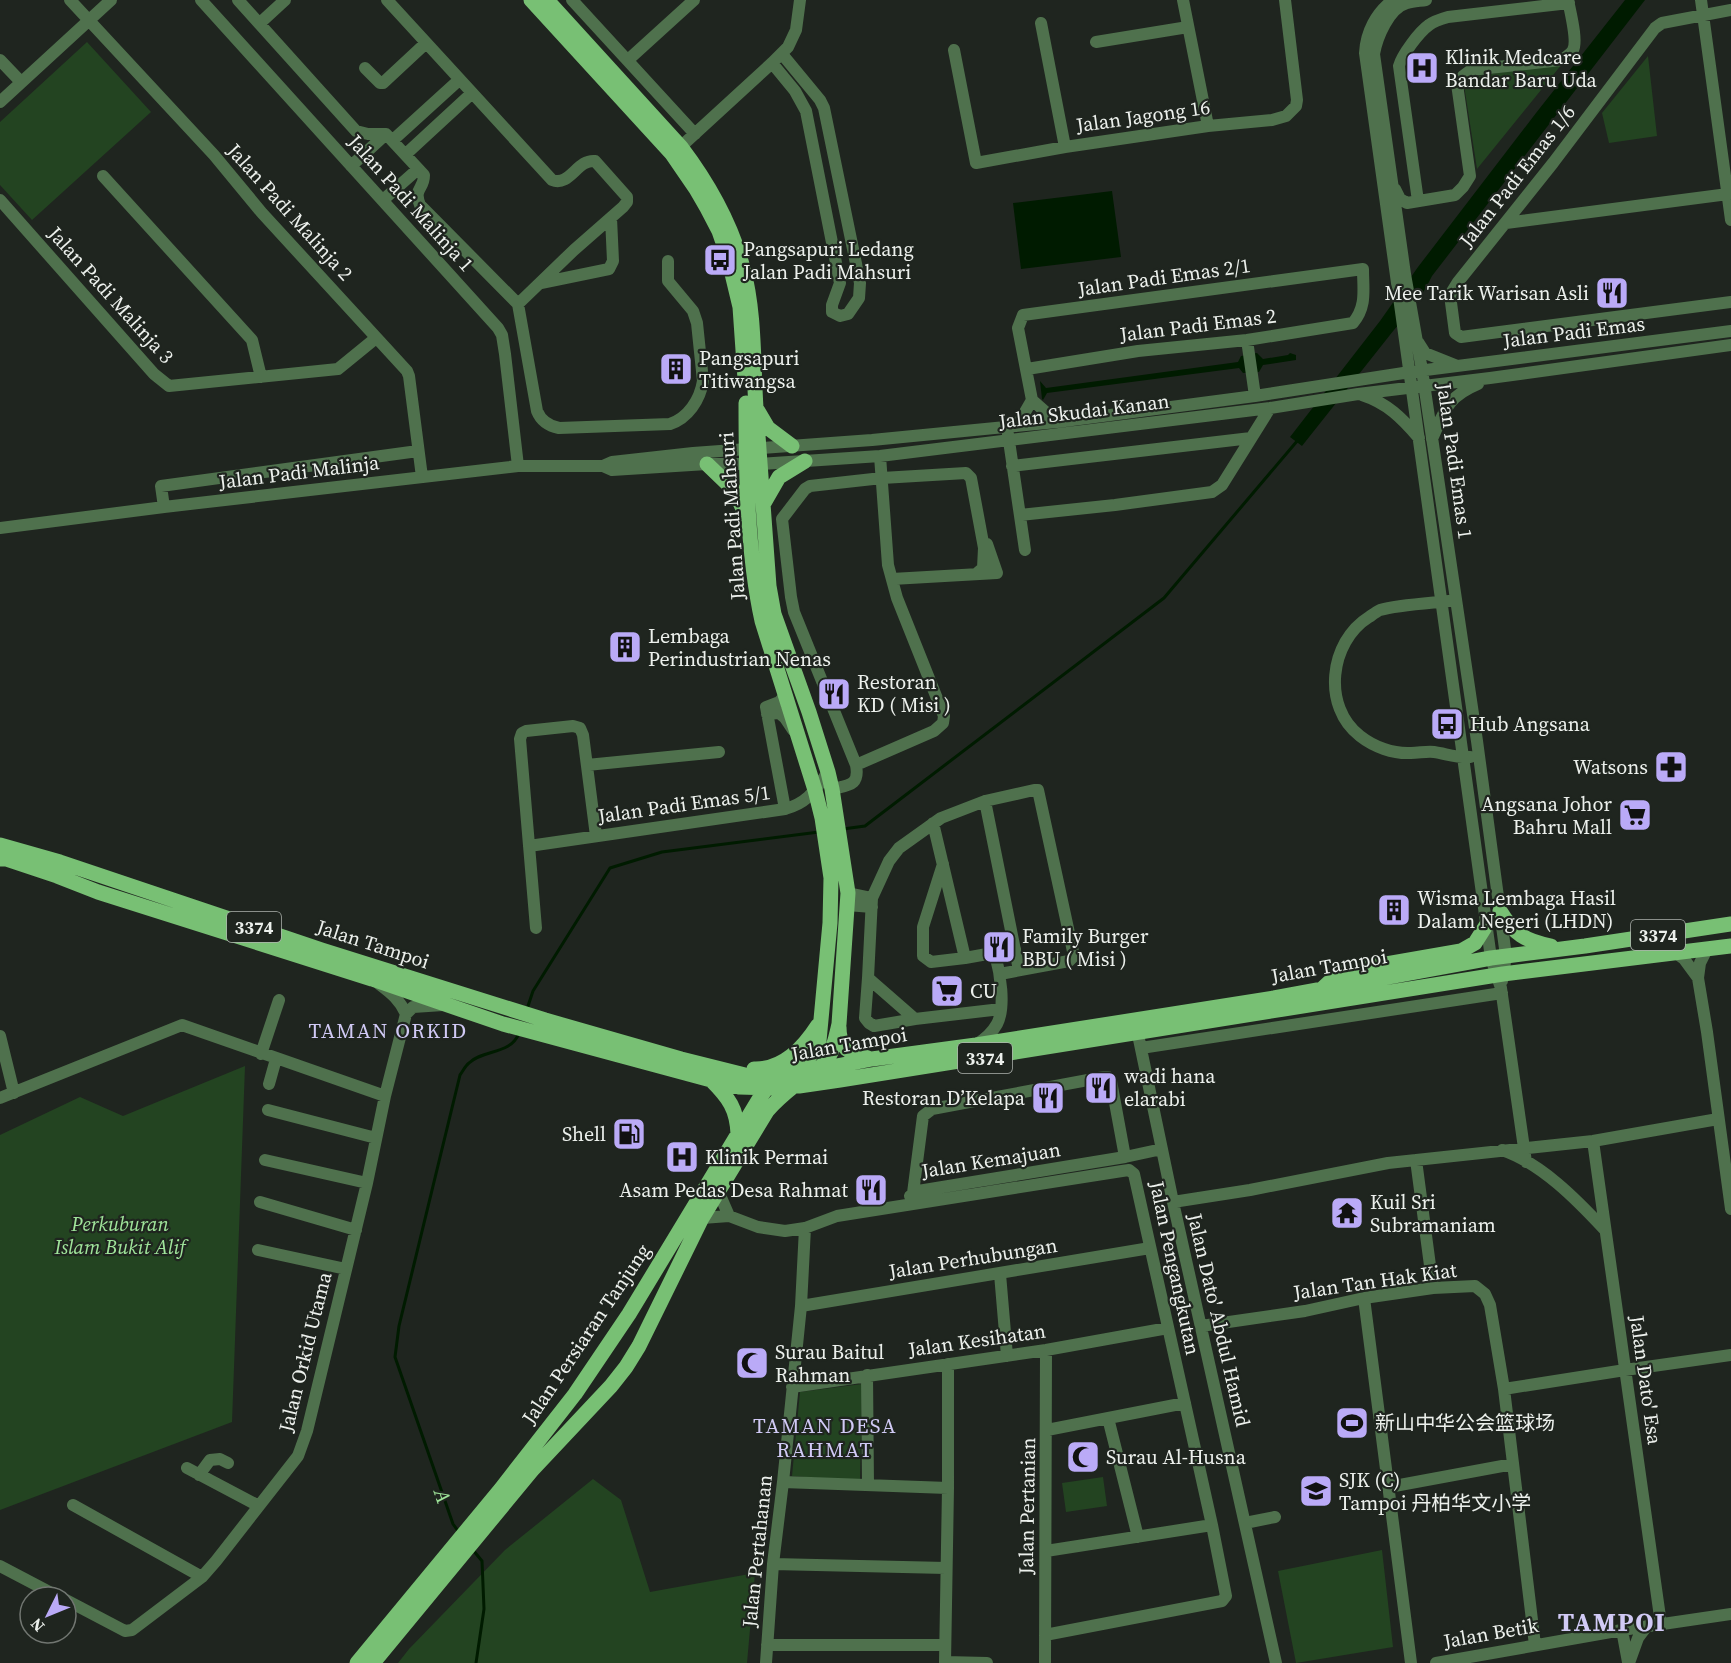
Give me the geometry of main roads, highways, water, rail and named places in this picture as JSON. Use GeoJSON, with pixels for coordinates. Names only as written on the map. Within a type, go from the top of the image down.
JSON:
{"type":"FeatureCollection","features":[{"type":"Feature","properties":{"kind":"main road","name":"Jalan Padi Mahsuri"},"geometry":{"type":"LineString","coordinates":[[531,0],[676,151],[719,231],[731,268],[740,307],[746,403],[753,457],[764,503],[769,586],[774,614],[828,772],[832,789],[829,818],[834,851],[847,899],[839,1024],[827,1060],[818,1070]]}},
{"type":"Feature","properties":{"kind":"main road","name":"Jalan Padi Mahsuri"},"geometry":{"type":"LineString","coordinates":[[547,0],[714,195],[728,224],[744,268],[754,347],[756,405],[750,526],[758,599],[762,621],[815,790],[829,818]]}},
{"type":"Feature","properties":{"kind":"main road"},"geometry":{"type":"LineString","coordinates":[[756,405],[768,428],[792,446]]}},
{"type":"Feature","properties":{"kind":"main road"},"geometry":{"type":"LineString","coordinates":[[764,503],[779,477],[805,461]]}},
{"type":"Feature","properties":{"kind":"main road"},"geometry":{"type":"LineString","coordinates":[[707,464],[734,490],[750,526]]}},
{"type":"Feature","properties":{"kind":"main road","name":"Jalan Tampoi"},"geometry":{"type":"LineString","coordinates":[[0,845],[60,861],[312,947],[509,1009],[544,1028],[711,1080],[739,1087],[767,1088],[791,1081]]}},
{"type":"Feature","properties":{"kind":"main road","name":"Jalan Padi Mahsuri"},"geometry":{"type":"LineString","coordinates":[[791,1081],[814,1052],[819,1041],[834,851]]}},
{"type":"Feature","properties":{"kind":"main road","name":"Jalan Tampoi"},"geometry":{"type":"LineString","coordinates":[[0,859],[372,979],[503,1024],[544,1028],[745,1076],[791,1081],[832,1082],[1731,946]]}},
{"type":"Feature","properties":{"kind":"main road"},"geometry":{"type":"LineString","coordinates":[[1500,911],[1510,927],[1519,935],[1540,944],[1563,949]]}},
{"type":"Feature","properties":{"kind":"main road"},"geometry":{"type":"LineString","coordinates":[[1323,988],[1346,970],[1461,951],[1475,943],[1487,924]]}},
{"type":"Feature","properties":{"kind":"main road","name":"Jalan Tampoi"},"geometry":{"type":"LineString","coordinates":[[818,1070],[872,1059],[976,1045],[1138,1034],[1323,988],[1499,957],[1731,924]]}},
{"type":"Feature","properties":{"kind":"main road"},"geometry":{"type":"LineString","coordinates":[[681,1059],[704,1059],[740,1068],[760,1070],[770,1068],[790,1058],[806,1044],[822,1018]]}},
{"type":"Feature","properties":{"kind":"main road"},"geometry":{"type":"LineString","coordinates":[[839,1024],[839,1036],[845,1048],[856,1055],[872,1059]]}},
{"type":"Feature","properties":{"kind":"main road","name":"Jalan Persiaran Tanjung"},"geometry":{"type":"LineString","coordinates":[[373,1663],[533,1469],[626,1367],[639,1346],[702,1218],[766,1112],[791,1081],[818,1070]]}},
{"type":"Feature","properties":{"kind":"main road"},"geometry":{"type":"LineString","coordinates":[[711,1080],[723,1092],[733,1108],[737,1117],[738,1134]]}},
{"type":"Feature","properties":{"kind":"main road"},"geometry":{"type":"LineString","coordinates":[[757,1129],[775,1111],[793,1099],[832,1082]]}},
{"type":"Feature","properties":{"kind":"main road","name":"Jalan Persiaran Tanjung"},"geometry":{"type":"LineString","coordinates":[[357,1663],[556,1419],[604,1353],[767,1088]]}},
{"type":"Feature","properties":{"kind":"main road"},"geometry":{"type":"LineString","coordinates":[[604,1353],[627,1333],[634,1332],[637,1343],[626,1367]]}},
{"type":"Feature","properties":{"kind":"waterway"},"geometry":{"type":"LineString","coordinates":[[843,829],[865,826],[1164,598],[1298,440]]}},
{"type":"Feature","properties":{"kind":"waterway"},"geometry":{"type":"LineString","coordinates":[[527,1009],[533,991],[610,868],[662,852],[819,832]]}},
{"type":"Feature","properties":{"kind":"waterway"},"geometry":{"type":"LineString","coordinates":[[458,1531],[453,1524],[395,1357],[399,1326],[460,1075],[475,1059],[510,1045],[519,1033]]}},
{"type":"Feature","properties":{"kind":"waterway","name":"A"},"geometry":{"type":"LineString","coordinates":[[473,1550],[482,1561],[484,1609],[476,1663]]}},
{"type":"Feature","properties":{"kind":"place","name":"Klinik Medcare Bandar Baru Uda"},"geometry":{"type":"Point","coordinates":[1422,68]}},
{"type":"Feature","properties":{"kind":"place","name":"Pangsapuri Ledang Jalan Padi Mahsuri"},"geometry":{"type":"Point","coordinates":[720,260]}},
{"type":"Feature","properties":{"kind":"place","name":"Mee Tarik Warisan Asli"},"geometry":{"type":"Point","coordinates":[1612,293]}},
{"type":"Feature","properties":{"kind":"place","name":"Pangsapuri Titiwangsa"},"geometry":{"type":"Point","coordinates":[676,369]}},
{"type":"Feature","properties":{"kind":"place","name":"Lembaga Perindustrian Nenas"},"geometry":{"type":"Point","coordinates":[625,647]}},
{"type":"Feature","properties":{"kind":"place","name":"Restoran KD ( Misi )"},"geometry":{"type":"Point","coordinates":[834,694]}},
{"type":"Feature","properties":{"kind":"place","name":"Hub Angsana"},"geometry":{"type":"Point","coordinates":[1447,724]}},
{"type":"Feature","properties":{"kind":"place","name":"Watsons"},"geometry":{"type":"Point","coordinates":[1671,767]}},
{"type":"Feature","properties":{"kind":"place","name":"Angsana Johor Bahru Mall"},"geometry":{"type":"Point","coordinates":[1635,815]}},
{"type":"Feature","properties":{"kind":"place","name":"Wisma Lembaga Hasil Dalam Negeri (LHDN)"},"geometry":{"type":"Point","coordinates":[1394,910]}},
{"type":"Feature","properties":{"kind":"place","name":"Family Burger BBU ( Misi )"},"geometry":{"type":"Point","coordinates":[999,947]}},
{"type":"Feature","properties":{"kind":"place","name":"CU"},"geometry":{"type":"Point","coordinates":[947,991]}},
{"type":"Feature","properties":{"kind":"place","name":"wadi hana elarabi"},"geometry":{"type":"Point","coordinates":[1101,1088]}},
{"type":"Feature","properties":{"kind":"place","name":"Restoran D’Kelapa"},"geometry":{"type":"Point","coordinates":[1048,1098]}},
{"type":"Feature","properties":{"kind":"place","name":"Shell"},"geometry":{"type":"Point","coordinates":[629,1134]}},
{"type":"Feature","properties":{"kind":"place","name":"Klinik Permai"},"geometry":{"type":"Point","coordinates":[682,1157]}},
{"type":"Feature","properties":{"kind":"place","name":"Asam Pedas Desa Rahmat"},"geometry":{"type":"Point","coordinates":[871,1190]}},
{"type":"Feature","properties":{"kind":"place","name":"Kuil Sri Subramaniam"},"geometry":{"type":"Point","coordinates":[1347,1213]}},
{"type":"Feature","properties":{"kind":"place","name":"Surau Baitul Rahman"},"geometry":{"type":"Point","coordinates":[752,1363]}},
{"type":"Feature","properties":{"kind":"place","name":"新山中华公会篮球场"},"geometry":{"type":"Point","coordinates":[1352,1423]}},
{"type":"Feature","properties":{"kind":"place","name":"Surau Al-Husna"},"geometry":{"type":"Point","coordinates":[1083,1457]}},
{"type":"Feature","properties":{"kind":"place","name":"SJK (C) Tampoi 丹柏华文小学"},"geometry":{"type":"Point","coordinates":[1316,1491]}},
{"type":"Feature","properties":{"kind":"district","name":"TAMAN ORKID"},"geometry":{"type":"Point","coordinates":[388,1030]}},
{"type":"Feature","properties":{"kind":"district","name":"TAMAN DESA RAHMAT"},"geometry":{"type":"Point","coordinates":[825,1437]}},
{"type":"Feature","properties":{"kind":"district","name":"TAMPOI"},"geometry":{"type":"Point","coordinates":[1612,1622]}},
{"type":"Feature","properties":{"kind":"park label","name":"Perkuburan Islam Bukit Alif"},"geometry":{"type":"Point","coordinates":[120,1236]}}]}
